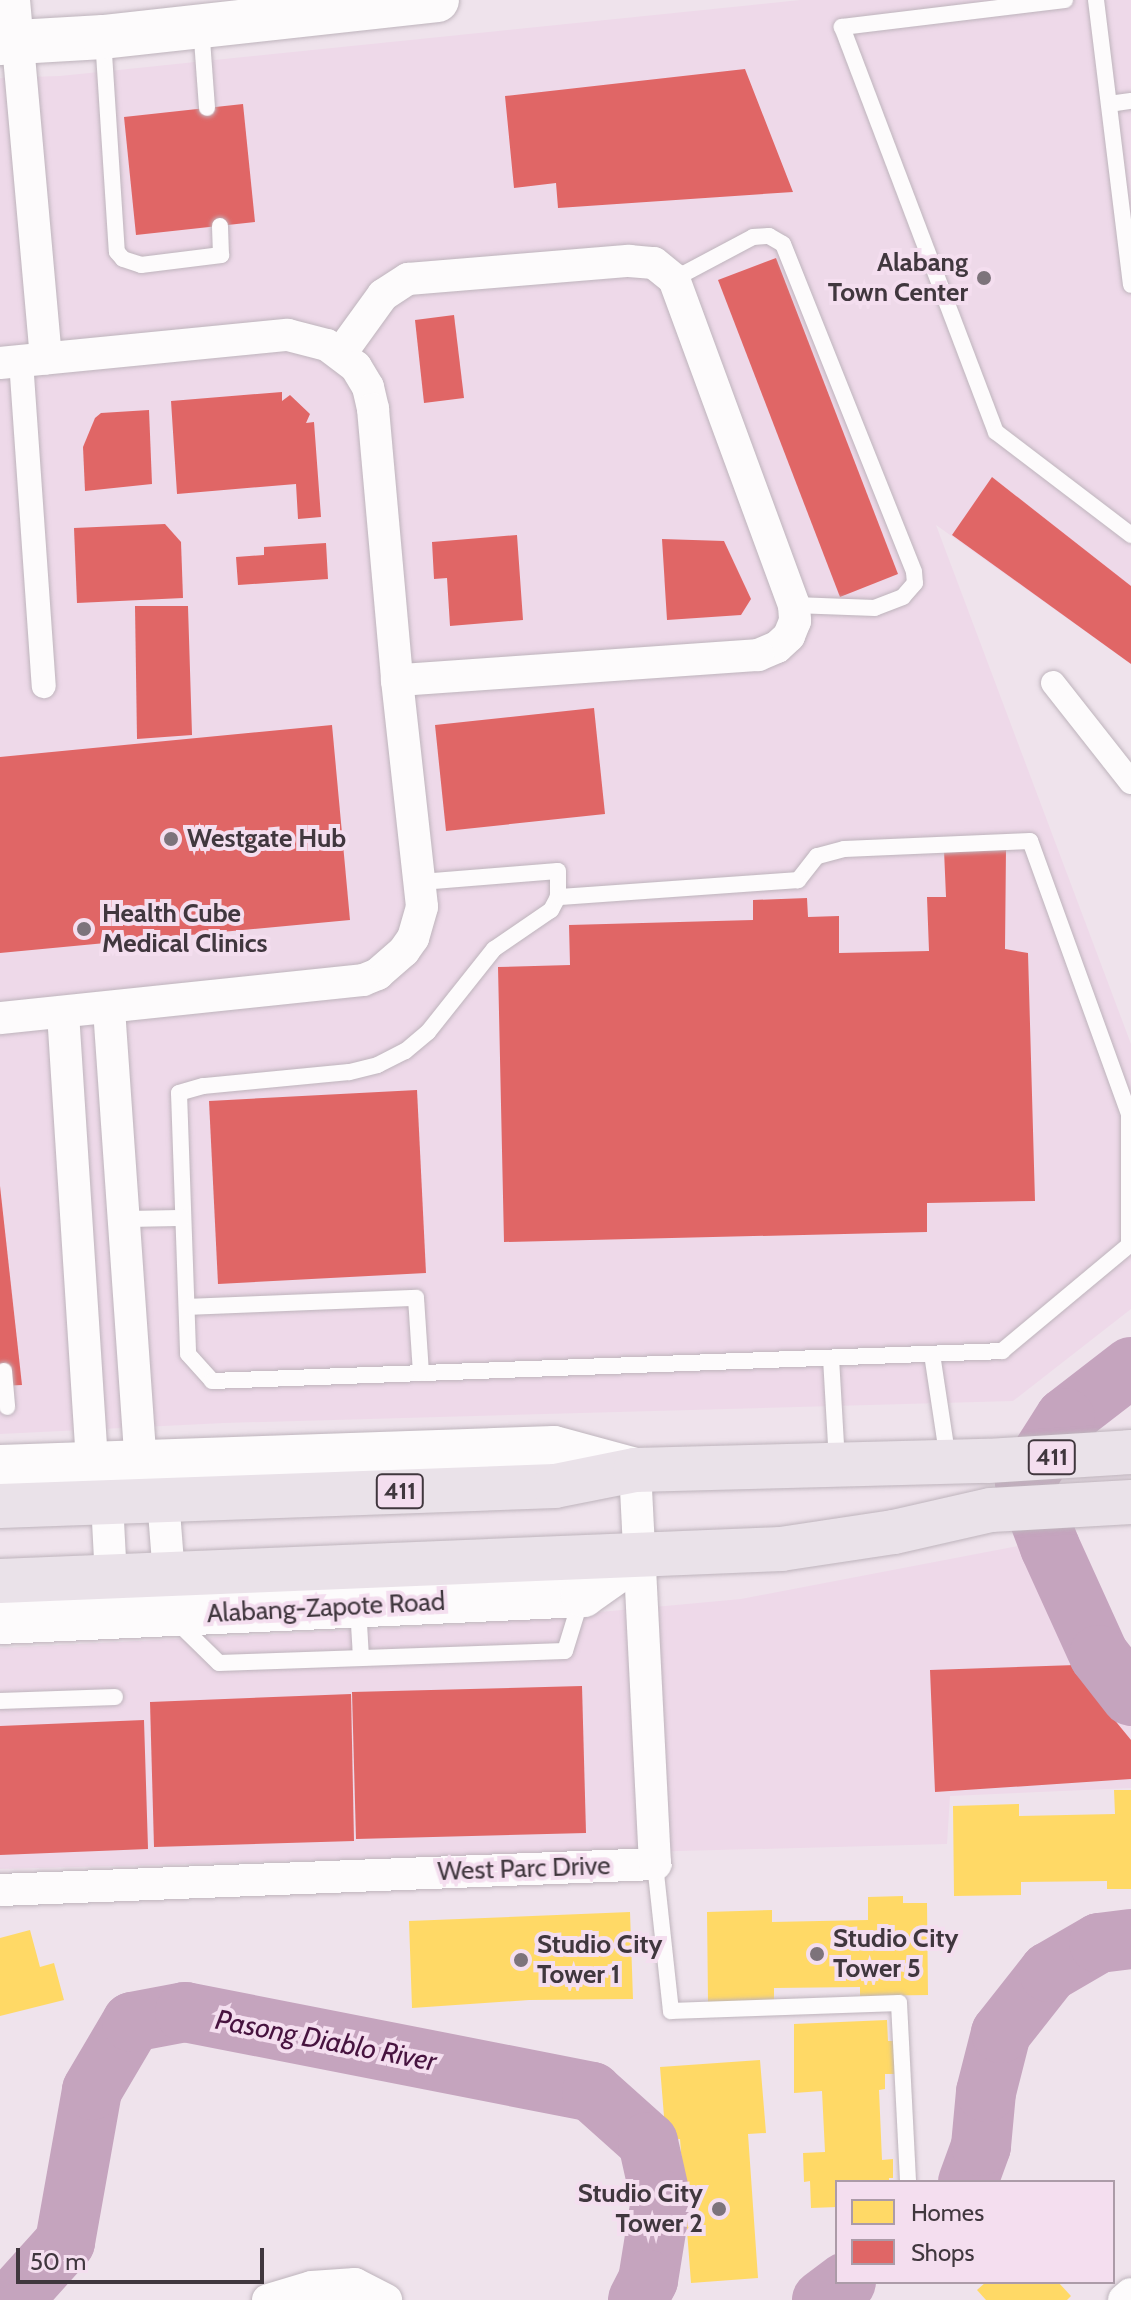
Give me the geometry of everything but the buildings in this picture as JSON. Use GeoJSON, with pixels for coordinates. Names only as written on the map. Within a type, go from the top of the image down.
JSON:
{"type":"FeatureCollection","features":[{"type":"Feature","properties":{"kind":"highway","name":"411"},"geometry":{"type":"LineString","coordinates":[[0,1506],[100,1483],[555,1486],[635,1470],[837,1462],[968,1462],[1123,1453]]}},
{"type":"Feature","properties":{"kind":"highway","name":"Alabang-Zapote Road"},"geometry":{"type":"LineString","coordinates":[[0,1581],[111,1578],[169,1595],[640,1555],[781,1549],[894,1532],[991,1510],[1124,1502]]}},
{"type":"Feature","properties":{"kind":"main road"},"geometry":{"type":"LineString","coordinates":[[11,28],[103,37],[437,0]]}},
{"type":"Feature","properties":{"kind":"main road","name":"411"},"geometry":{"type":"LineString","coordinates":[[0,1467],[100,1483]]}},
{"type":"Feature","properties":{"kind":"main road"},"geometry":{"type":"LineString","coordinates":[[583,1595],[640,1555]]}},
{"type":"Feature","properties":{"kind":"main road","name":"Alabang-Zapote Road"},"geometry":{"type":"LineString","coordinates":[[0,1622],[169,1595],[358,1607],[583,1595]]}},
{"type":"Feature","properties":{"kind":"street"},"geometry":{"type":"LineString","coordinates":[[11,28],[23,361],[44,686]]}},
{"type":"Feature","properties":{"kind":"street"},"geometry":{"type":"LineString","coordinates":[[341,353],[383,295],[408,279],[641,261],[654,263],[674,279],[794,605],[795,621],[789,636],[777,647],[758,655],[397,680]]}},
{"type":"Feature","properties":{"kind":"street"},"geometry":{"type":"LineString","coordinates":[[0,1018],[344,984],[378,974],[413,938],[422,907],[397,680],[373,409],[368,387],[356,367],[341,353],[308,338],[288,335],[23,361]]}},
{"type":"Feature","properties":{"kind":"street"},"geometry":{"type":"LineString","coordinates":[[1053,683],[1131,782]]}},
{"type":"Feature","properties":{"kind":"street"},"geometry":{"type":"LineString","coordinates":[[109,1009],[124,1219],[152,1481],[169,1595]]}},
{"type":"Feature","properties":{"kind":"street"},"geometry":{"type":"LineString","coordinates":[[63,1013],[100,1483],[111,1578]]}},
{"type":"Feature","properties":{"kind":"street"},"geometry":{"type":"LineString","coordinates":[[635,1470],[655,1864]]}},
{"type":"Feature","properties":{"kind":"street","name":"West Parc Drive"},"geometry":{"type":"LineString","coordinates":[[0,1890],[655,1864]]}},
{"type":"Feature","properties":{"kind":"street"},"geometry":{"type":"LineString","coordinates":[[268,2300],[312,2287],[355,2284],[386,2300]]}},
{"type":"Feature","properties":{"kind":"street"},"geometry":{"type":"LineString","coordinates":[[1124,2300],[1131,2294]]}},
{"type":"Feature","properties":{"kind":"lane"},"geometry":{"type":"LineString","coordinates":[[1065,0],[842,27],[996,432],[1131,535]]}},
{"type":"Feature","properties":{"kind":"lane"},"geometry":{"type":"LineString","coordinates":[[1096,0],[1131,285]]}},
{"type":"Feature","properties":{"kind":"lane"},"geometry":{"type":"LineString","coordinates":[[201,26],[207,108]]}},
{"type":"Feature","properties":{"kind":"lane"},"geometry":{"type":"LineString","coordinates":[[103,37],[117,252],[123,259],[141,265],[221,255],[220,226]]}},
{"type":"Feature","properties":{"kind":"lane"},"geometry":{"type":"LineString","coordinates":[[1109,104],[1131,101]]}},
{"type":"Feature","properties":{"kind":"lane"},"geometry":{"type":"LineString","coordinates":[[674,279],[753,237],[769,236],[783,244],[914,572],[915,583],[903,597],[875,608],[794,605]]}},
{"type":"Feature","properties":{"kind":"lane"},"geometry":{"type":"LineString","coordinates":[[421,882],[558,871],[558,897],[551,910],[494,949],[428,1032],[405,1051],[378,1065],[349,1072],[203,1086],[179,1093],[188,1354],[212,1381],[1002,1351],[1129,1245],[1129,1114],[1030,841],[844,849],[817,856],[798,880],[558,897]]}},
{"type":"Feature","properties":{"kind":"lane"},"geometry":{"type":"LineString","coordinates":[[124,1219],[183,1218]]}},
{"type":"Feature","properties":{"kind":"lane"},"geometry":{"type":"LineString","coordinates":[[187,1307],[416,1298],[421,1373]]}},
{"type":"Feature","properties":{"kind":"lane"},"geometry":{"type":"LineString","coordinates":[[932,1354],[968,1462]]}},
{"type":"Feature","properties":{"kind":"lane"},"geometry":{"type":"LineString","coordinates":[[831,1358],[837,1462]]}},
{"type":"Feature","properties":{"kind":"lane"},"geometry":{"type":"LineString","coordinates":[[4,1371],[7,1407]]}},
{"type":"Feature","properties":{"kind":"lane"},"geometry":{"type":"LineString","coordinates":[[169,1595],[219,1663],[565,1651],[583,1595]]}},
{"type":"Feature","properties":{"kind":"lane"},"geometry":{"type":"LineString","coordinates":[[358,1607],[361,1657]]}},
{"type":"Feature","properties":{"kind":"lane"},"geometry":{"type":"LineString","coordinates":[[0,1701],[115,1697]]}},
{"type":"Feature","properties":{"kind":"lane"},"geometry":{"type":"LineString","coordinates":[[655,1864],[671,2011],[899,2003],[908,2180]]}},
{"type":"Feature","properties":{"kind":"shaded area"},"geometry":{"type":"Polygon","coordinates":[[[800,0],[1131,0],[1131,664],[936,525],[1131,1044],[1131,1309],[1013,1401],[224,1423],[0,1434],[0,78],[60,76],[800,0]]]}},
{"type":"Feature","properties":{"kind":"shaded area"},"geometry":{"type":"Polygon","coordinates":[[[1029,1544],[1063,1635],[1096,1688],[1131,1725],[1131,1788],[950,1796],[947,1844],[0,1869],[0,1648],[470,1624],[741,1599],[1029,1544]]]}},
{"type":"Feature","properties":{"kind":"waterway","name":"Pasong Diablo River"},"geometry":{"type":"LineString","coordinates":[[1131,1367],[1065,1418],[1025,1481],[1050,1547],[1099,1655],[1131,1696]]}},
{"type":"Feature","properties":{"kind":"waterway","name":"Pasong Diablo River"},"geometry":{"type":"LineString","coordinates":[[969,2180],[981,2146],[986,2092],[1001,2033],[1049,1972],[1099,1943],[1131,1939]]}},
{"type":"Feature","properties":{"kind":"waterway","name":"Pasong Diablo River"},"geometry":{"type":"LineString","coordinates":[[13,2300],[65,2242],[92,2090],[132,2022],[185,2012],[592,2092],[648,2142],[661,2200],[648,2280],[638,2300]]}},
{"type":"Feature","properties":{"kind":"waterway","name":"Pasong Diablo River"},"geometry":{"type":"LineString","coordinates":[[822,2300],[843,2284]]}},
{"type":"Feature","properties":{"kind":"place","name":"Alabang Town Center"},"geometry":{"type":"Point","coordinates":[984,278]}},
{"type":"Feature","properties":{"kind":"place","name":"Westgate Hub"},"geometry":{"type":"Point","coordinates":[171,839]}},
{"type":"Feature","properties":{"kind":"place","name":"Health Cube Medical Clinics"},"geometry":{"type":"Point","coordinates":[84,929]}},
{"type":"Feature","properties":{"kind":"place","name":"Studio City Tower 5"},"geometry":{"type":"Point","coordinates":[817,1954]}},
{"type":"Feature","properties":{"kind":"place","name":"Studio City Tower 1"},"geometry":{"type":"Point","coordinates":[521,1960]}},
{"type":"Feature","properties":{"kind":"place","name":"Studio City Tower 2"},"geometry":{"type":"Point","coordinates":[719,2209]}}]}
